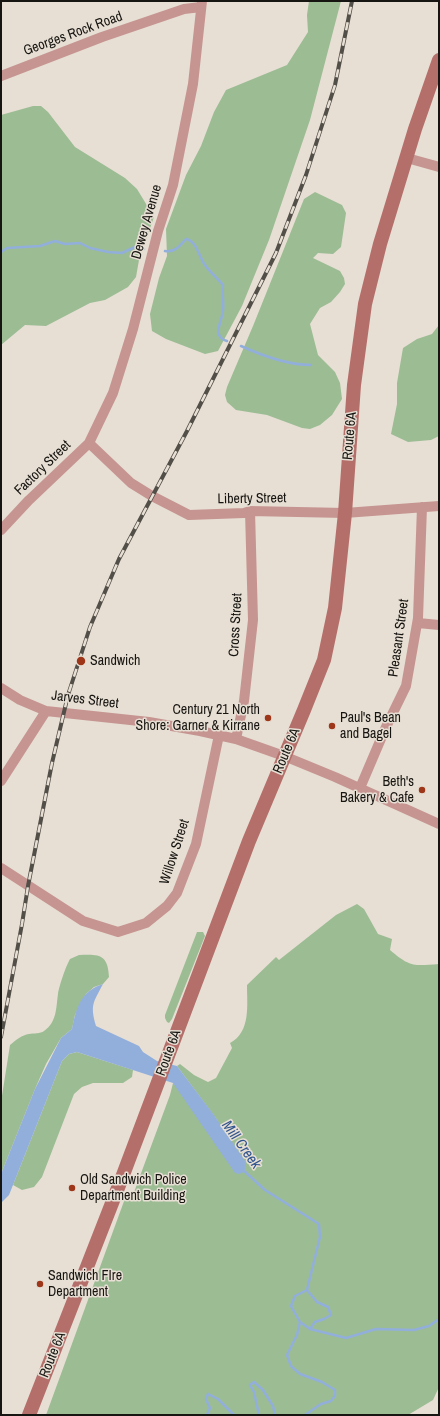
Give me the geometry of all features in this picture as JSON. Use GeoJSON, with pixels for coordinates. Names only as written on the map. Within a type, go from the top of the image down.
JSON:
{"type":"FeatureCollection","features":[{"type":"Feature","properties":{"kind":"main road","name":"Route 6A"},"geometry":{"type":"LineString","coordinates":[[29,1415],[156,1088],[228,896],[324,660],[335,608],[345,514],[354,385],[365,304],[380,244],[439,60]]}},
{"type":"Feature","properties":{"kind":"street","name":"Georges Rock Road"},"geometry":{"type":"LineString","coordinates":[[1,76],[132,27],[202,4]]}},
{"type":"Feature","properties":{"kind":"street","name":"Dewey Avenue"},"geometry":{"type":"LineString","coordinates":[[89,443],[113,393],[133,329],[158,231],[172,185],[193,84],[202,4]]}},
{"type":"Feature","properties":{"kind":"street"},"geometry":{"type":"LineString","coordinates":[[407,158],[439,167]]}},
{"type":"Feature","properties":{"kind":"street","name":"Liberty Street"},"geometry":{"type":"LineString","coordinates":[[89,443],[131,483],[152,496],[189,515],[250,511],[345,514],[439,506]]}},
{"type":"Feature","properties":{"kind":"street","name":"Factory Street"},"geometry":{"type":"LineString","coordinates":[[1,530],[29,500],[89,443]]}},
{"type":"Feature","properties":{"kind":"street","name":"Pleasant Street"},"geometry":{"type":"LineString","coordinates":[[360,788],[386,727],[406,686],[418,623],[422,507]]}},
{"type":"Feature","properties":{"kind":"street","name":"Cross Street"},"geometry":{"type":"LineString","coordinates":[[236,739],[244,701],[252,620],[250,511]]}},
{"type":"Feature","properties":{"kind":"street"},"geometry":{"type":"LineString","coordinates":[[418,623],[439,625]]}},
{"type":"Feature","properties":{"kind":"street","name":"Jarves Street"},"geometry":{"type":"LineString","coordinates":[[1,688],[20,700],[46,711],[150,722],[236,739],[284,756],[360,788],[439,824]]}},
{"type":"Feature","properties":{"kind":"street"},"geometry":{"type":"LineString","coordinates":[[1,781],[46,711]]}},
{"type":"Feature","properties":{"kind":"street","name":"Willow Street"},"geometry":{"type":"LineString","coordinates":[[1,868],[83,921],[118,932],[146,923],[167,906],[177,893],[196,844],[219,735]]}},
{"type":"Feature","properties":{"kind":"green space"},"geometry":{"type":"Polygon","coordinates":[[[309,1],[341,1],[310,120],[269,240],[242,306],[218,351],[205,354],[166,339],[152,331],[150,314],[159,278],[167,256],[166,229],[186,175],[201,146],[214,112],[226,90],[287,65],[308,32],[307,15],[309,1]]]}},
{"type":"Feature","properties":{"kind":"green space"},"geometry":{"type":"Polygon","coordinates":[[[33,106],[41,106],[48,112],[75,147],[125,178],[137,189],[154,217],[139,260],[136,277],[128,287],[105,300],[90,303],[46,326],[25,325],[1,345],[1,115],[33,106]]]}},
{"type":"Feature","properties":{"kind":"green space"},"geometry":{"type":"Polygon","coordinates":[[[315,192],[342,205],[346,213],[341,247],[333,254],[318,253],[313,258],[340,271],[344,278],[345,284],[331,302],[320,308],[310,324],[318,355],[335,372],[340,383],[342,399],[332,415],[320,425],[310,429],[302,428],[267,415],[236,410],[227,402],[225,395],[304,199],[315,192]]]}},
{"type":"Feature","properties":{"kind":"green space"},"geometry":{"type":"Polygon","coordinates":[[[439,325],[439,436],[431,440],[408,442],[391,434],[397,404],[397,383],[403,348],[417,339],[432,334],[439,325]]]}},
{"type":"Feature","properties":{"kind":"green space"},"geometry":{"type":"Polygon","coordinates":[[[357,904],[364,909],[378,934],[392,939],[390,950],[402,960],[417,965],[439,964],[439,1387],[433,1400],[408,1415],[46,1415],[127,1193],[133,1195],[170,1095],[173,1083],[218,1121],[177,1066],[180,1064],[194,1075],[208,1082],[216,1078],[232,1048],[230,1043],[242,1032],[245,1025],[247,985],[276,957],[279,960],[336,915],[357,904]]]}},
{"type":"Feature","properties":{"kind":"green space"},"geometry":{"type":"Polygon","coordinates":[[[197,932],[203,932],[205,936],[172,1019],[169,1023],[165,1018],[165,1015],[197,932]]]}},
{"type":"Feature","properties":{"kind":"green space"},"geometry":{"type":"Polygon","coordinates":[[[79,955],[97,955],[101,957],[107,964],[109,977],[103,984],[94,987],[86,994],[75,1015],[72,1029],[61,1038],[46,1064],[1,1174],[1,1102],[10,1045],[24,1035],[42,1032],[48,1027],[54,1019],[60,986],[70,959],[79,955]]]}},
{"type":"Feature","properties":{"kind":"green space"},"geometry":{"type":"Polygon","coordinates":[[[77,1052],[133,1070],[132,1077],[123,1083],[93,1083],[82,1087],[74,1094],[42,1177],[34,1187],[22,1190],[13,1185],[62,1061],[69,1054],[77,1052]]]}},
{"type":"Feature","properties":{"kind":"water"},"geometry":{"type":"Polygon","coordinates":[[[103,984],[93,1008],[96,1026],[139,1046],[143,1052],[157,1061],[177,1066],[214,1115],[245,1161],[246,1166],[244,1172],[239,1174],[235,1173],[173,1083],[77,1052],[69,1054],[62,1061],[9,1195],[1,1203],[1,1174],[35,1089],[61,1038],[72,1029],[75,1014],[81,1001],[89,991],[103,984]]]}},
{"type":"Feature","properties":{"kind":"waterway"},"geometry":{"type":"LineString","coordinates":[[165,251],[174,250],[186,239],[190,240],[195,246],[205,265],[223,285],[223,311],[218,332],[219,336],[227,341]]}},
{"type":"Feature","properties":{"kind":"waterway"},"geometry":{"type":"LineString","coordinates":[[1,252],[7,248],[40,246],[55,241],[65,244],[80,243],[90,248],[108,252],[122,253],[135,247],[144,249]]}},
{"type":"Feature","properties":{"kind":"waterway"},"geometry":{"type":"LineString","coordinates":[[241,346],[275,359],[302,365],[311,365]]}},
{"type":"Feature","properties":{"kind":"waterway","name":"Mill Creek"},"geometry":{"type":"LineString","coordinates":[[242,1169],[265,1190],[319,1224],[320,1237],[307,1290],[295,1296],[291,1306],[300,1322],[310,1329],[346,1338],[376,1329],[414,1330],[429,1326],[439,1319]]}},
{"type":"Feature","properties":{"kind":"waterway"},"geometry":{"type":"LineString","coordinates":[[307,1290],[317,1302],[328,1307],[331,1315],[315,1322],[310,1329]]}},
{"type":"Feature","properties":{"kind":"waterway"},"geometry":{"type":"LineString","coordinates":[[300,1322],[297,1335],[287,1355],[291,1366],[300,1374],[322,1382],[335,1390],[335,1396],[331,1401],[321,1404],[305,1415]]}},
{"type":"Feature","properties":{"kind":"waterway"},"geometry":{"type":"LineString","coordinates":[[259,1415],[254,1392],[250,1385],[254,1382],[263,1390],[273,1406],[275,1415]]}},
{"type":"Feature","properties":{"kind":"waterway"},"geometry":{"type":"LineString","coordinates":[[207,1415],[210,1408],[206,1399],[208,1394],[218,1399],[234,1415]]}},
{"type":"Feature","properties":{"kind":"railway"},"geometry":{"type":"LineString","coordinates":[[1,1037],[52,763],[68,695],[90,627],[119,559],[187,431],[276,253],[306,175],[335,85],[352,1]]}},
{"type":"Feature","properties":{"kind":"place","name":"Sandwich"},"geometry":{"type":"Point","coordinates":[81,661]}},
{"type":"Feature","properties":{"kind":"place","name":"Century 21 North Shore: Garner & Kirrane"},"geometry":{"type":"Point","coordinates":[268,718]}},
{"type":"Feature","properties":{"kind":"place","name":"Paul's Bean and Bagel"},"geometry":{"type":"Point","coordinates":[332,726]}},
{"type":"Feature","properties":{"kind":"place","name":"Beth's Bakery & Cafe"},"geometry":{"type":"Point","coordinates":[422,790]}},
{"type":"Feature","properties":{"kind":"place","name":"Old Sandwich Police Department Building"},"geometry":{"type":"Point","coordinates":[72,1188]}},
{"type":"Feature","properties":{"kind":"place","name":"Sandwich FIre Department"},"geometry":{"type":"Point","coordinates":[40,1284]}}]}
